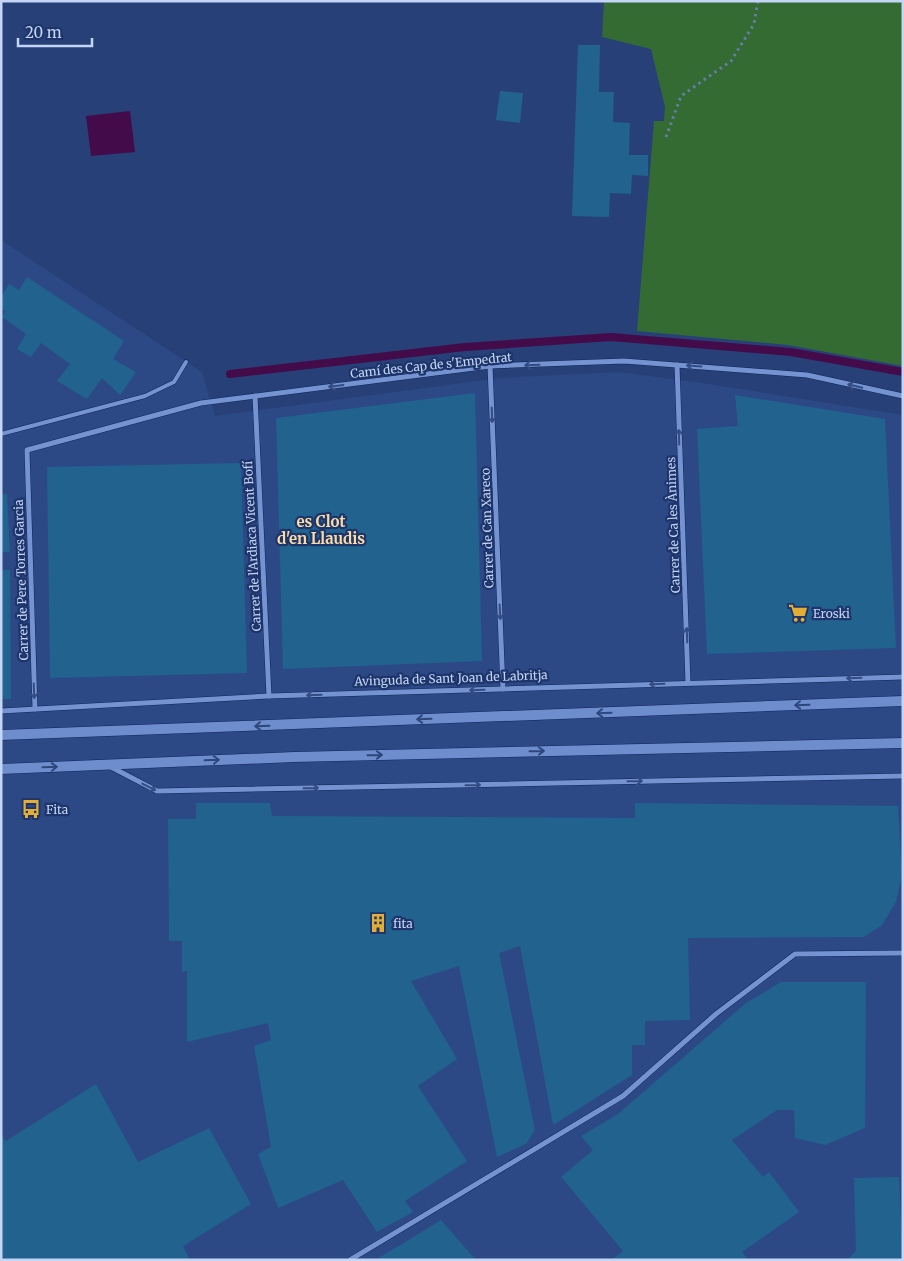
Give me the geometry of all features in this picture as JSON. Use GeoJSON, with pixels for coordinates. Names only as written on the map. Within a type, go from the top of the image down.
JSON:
{"type":"FeatureCollection","features":[{"type":"Feature","properties":{"kind":"main road"},"geometry":{"type":"LineString","coordinates":[[1,735],[903,702]]}},
{"type":"Feature","properties":{"kind":"main road"},"geometry":{"type":"LineString","coordinates":[[1,769],[294,757],[903,743]]}},
{"type":"Feature","properties":{"kind":"street","name":"Camí des Cap de s'Empedrat"},"geometry":{"type":"LineString","coordinates":[[27,450],[201,403],[490,366],[624,361],[807,375],[903,396]]}},
{"type":"Feature","properties":{"kind":"street","name":"Carrer de Ca les Ànimes"},"geometry":{"type":"LineString","coordinates":[[677,365],[688,683]]}},
{"type":"Feature","properties":{"kind":"street","name":"Carrer de Can Xareco"},"geometry":{"type":"LineString","coordinates":[[490,366],[503,689]]}},
{"type":"Feature","properties":{"kind":"street","name":"Carrer de l'Ardiaca Vicent Bofí"},"geometry":{"type":"LineString","coordinates":[[255,396],[269,696]]}},
{"type":"Feature","properties":{"kind":"street","name":"Carrer de Pere Torres Garcia"},"geometry":{"type":"LineString","coordinates":[[27,450],[35,709]]}},
{"type":"Feature","properties":{"kind":"street","name":"Avinguda de Sant Joan de Labritja"},"geometry":{"type":"LineString","coordinates":[[1,711],[269,696],[903,677]]}},
{"type":"Feature","properties":{"kind":"street"},"geometry":{"type":"LineString","coordinates":[[106,764],[156,791],[903,776]]}},
{"type":"Feature","properties":{"kind":"street"},"geometry":{"type":"LineString","coordinates":[[350,1260],[623,1096],[716,1014],[795,954],[903,953]]}},
{"type":"Feature","properties":{"kind":"lane"},"geometry":{"type":"LineString","coordinates":[[1,434],[145,396],[174,382],[186,362]]}},
{"type":"Feature","properties":{"kind":"path"},"geometry":{"type":"LineString","coordinates":[[666,137],[681,96],[731,61],[754,24],[758,1]]}},
{"type":"Feature","properties":{"kind":"shaded area"},"geometry":{"type":"Polygon","coordinates":[[[130,111],[135,152],[91,156],[86,116],[130,111]]]}},
{"type":"Feature","properties":{"kind":"shaded area"},"geometry":{"type":"Polygon","coordinates":[[[1,240],[202,372],[215,416],[500,378],[618,372],[696,382],[903,415],[903,1260],[1,1260],[1,240]]]}},
{"type":"Feature","properties":{"kind":"green space"},"geometry":{"type":"Polygon","coordinates":[[[604,1],[903,1],[903,366],[788,345],[637,331],[654,121],[664,121],[665,107],[651,49],[602,37],[604,1]]]}},
{"type":"Feature","properties":{"kind":"building"},"geometry":{"type":"Polygon","coordinates":[[[578,45],[600,45],[599,92],[614,92],[613,122],[630,123],[629,155],[648,155],[648,176],[632,175],[631,194],[610,193],[609,217],[572,216],[578,45]]]}},
{"type":"Feature","properties":{"kind":"building"},"geometry":{"type":"Polygon","coordinates":[[[500,91],[523,93],[520,123],[496,120],[500,91]]]}},
{"type":"Feature","properties":{"kind":"building"},"geometry":{"type":"Polygon","coordinates":[[[27,277],[124,341],[113,359],[136,372],[120,395],[102,378],[87,399],[57,381],[70,364],[41,343],[31,357],[17,349],[26,334],[2,317],[5,311],[1,309],[1,297],[9,284],[19,290],[27,277]]]}},
{"type":"Feature","properties":{"kind":"building"},"geometry":{"type":"Polygon","coordinates":[[[475,393],[482,661],[283,669],[276,418],[475,393]]]}},
{"type":"Feature","properties":{"kind":"building"},"geometry":{"type":"Polygon","coordinates":[[[735,395],[885,419],[896,648],[707,654],[697,429],[738,426],[735,395]]]}},
{"type":"Feature","properties":{"kind":"building"},"geometry":{"type":"Polygon","coordinates":[[[241,463],[247,673],[50,678],[47,467],[241,463]]]}},
{"type":"Feature","properties":{"kind":"building"},"geometry":{"type":"Polygon","coordinates":[[[1,494],[7,494],[10,552],[1,552],[1,494]]]}},
{"type":"Feature","properties":{"kind":"building"},"geometry":{"type":"Polygon","coordinates":[[[1,570],[10,570],[11,699],[1,699],[1,570]]]}},
{"type":"Feature","properties":{"kind":"building"},"geometry":{"type":"Polygon","coordinates":[[[196,803],[270,803],[272,816],[635,818],[635,803],[898,806],[902,875],[896,902],[882,925],[864,937],[688,938],[690,1020],[645,1021],[645,1045],[632,1045],[632,1075],[553,1125],[520,946],[499,953],[535,1130],[526,1144],[497,1157],[459,966],[411,981],[457,1059],[418,1086],[467,1161],[405,1201],[413,1212],[377,1232],[343,1180],[278,1208],[258,1154],[271,1147],[254,1046],[271,1040],[268,1023],[187,1042],[187,971],[182,972],[182,941],[169,941],[168,819],[196,819],[196,803]]]}},
{"type":"Feature","properties":{"kind":"building"},"geometry":{"type":"Polygon","coordinates":[[[781,982],[866,982],[865,1128],[825,1145],[795,1138],[794,1110],[777,1110],[732,1140],[763,1177],[769,1172],[799,1212],[742,1252],[748,1260],[611,1260],[623,1251],[561,1177],[593,1150],[581,1136],[618,1114],[746,1003],[781,982]]]}},
{"type":"Feature","properties":{"kind":"building"},"geometry":{"type":"Polygon","coordinates":[[[96,1084],[138,1162],[209,1128],[251,1204],[183,1246],[190,1260],[1,1260],[1,1134],[6,1141],[96,1084]]]}},
{"type":"Feature","properties":{"kind":"building"},"geometry":{"type":"Polygon","coordinates":[[[899,1177],[903,1260],[847,1260],[856,1251],[854,1178],[899,1177]]]}},
{"type":"Feature","properties":{"kind":"building"},"geometry":{"type":"Polygon","coordinates":[[[441,1220],[476,1260],[375,1260],[407,1241],[441,1220]]]}},
{"type":"Feature","properties":{"kind":"waterway"},"geometry":{"type":"LineString","coordinates":[[230,374],[465,347],[611,337],[791,352],[903,372]]}},
{"type":"Feature","properties":{"kind":"place","name":"Eroski"},"geometry":{"type":"Point","coordinates":[798,613]}},
{"type":"Feature","properties":{"kind":"place","name":"Fita"},"geometry":{"type":"Point","coordinates":[31,809]}},
{"type":"Feature","properties":{"kind":"place","name":"fita"},"geometry":{"type":"Point","coordinates":[378,923]}},
{"type":"Feature","properties":{"kind":"district","name":"es Clot d'en Llaudis"},"geometry":{"type":"Point","coordinates":[321,530]}}]}
